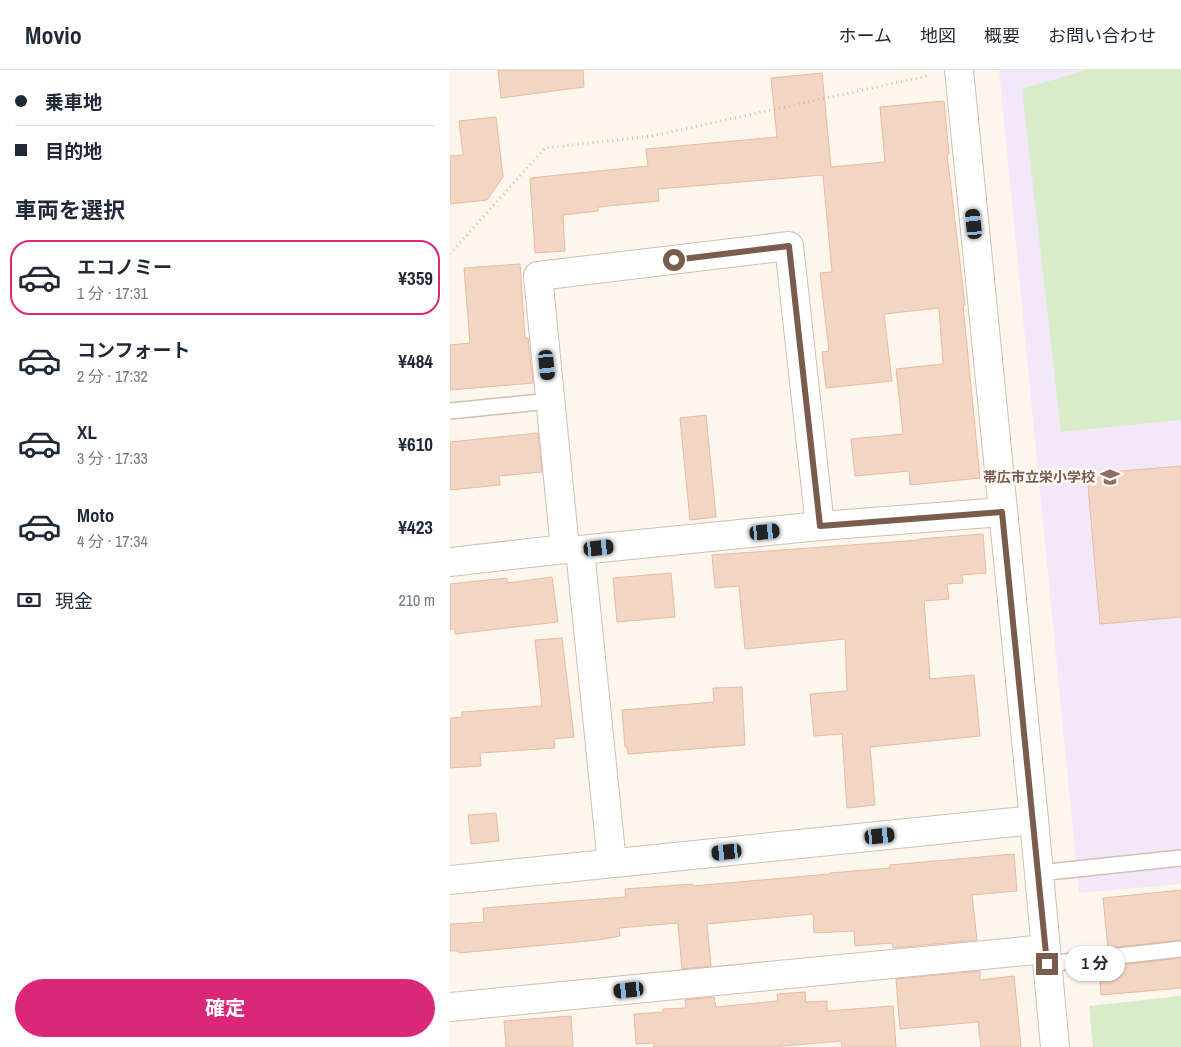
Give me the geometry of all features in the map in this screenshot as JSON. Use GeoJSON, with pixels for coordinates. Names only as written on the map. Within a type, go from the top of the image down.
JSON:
{"type":"FeatureCollection","features":[{"type":"Feature","properties":{"kind":"street"},"geometry":{"type":"LineString","coordinates":[[958,70],[1034,820],[1055,1047]]}},
{"type":"Feature","properties":{"kind":"street"},"geometry":{"type":"LineString","coordinates":[[612,863],[573,550],[550,401],[538,276],[789,246],[820,526]]}},
{"type":"Feature","properties":{"kind":"street"},"geometry":{"type":"LineString","coordinates":[[450,562],[820,526],[1002,512]]}},
{"type":"Feature","properties":{"kind":"street"},"geometry":{"type":"LineString","coordinates":[[450,880],[1034,820]]}},
{"type":"Feature","properties":{"kind":"street"},"geometry":{"type":"LineString","coordinates":[[450,1007],[1046,957]]}},
{"type":"Feature","properties":{"kind":"lane"},"geometry":{"type":"LineString","coordinates":[[450,411],[550,401]]}},
{"type":"Feature","properties":{"kind":"lane"},"geometry":{"type":"LineString","coordinates":[[1038,873],[1181,858]]}},
{"type":"Feature","properties":{"kind":"lane"},"geometry":{"type":"LineString","coordinates":[[1046,957],[1181,949]]}},
{"type":"Feature","properties":{"kind":"path"},"geometry":{"type":"LineString","coordinates":[[450,254],[544,148],[652,136],[928,76]]}},
{"type":"Feature","properties":{"kind":"shaded area","name":"帯広市立栄小学校"},"geometry":{"type":"Polygon","coordinates":[[[999,70],[1181,70],[1181,884],[1079,893],[999,70]]]}},
{"type":"Feature","properties":{"kind":"green space"},"geometry":{"type":"Polygon","coordinates":[[[1086,70],[1181,70],[1181,420],[1061,432],[1022,89],[1086,70]]]}},
{"type":"Feature","properties":{"kind":"green space"},"geometry":{"type":"Polygon","coordinates":[[[1181,996],[1181,1047],[1093,1047],[1089,1006],[1181,996]]]}},
{"type":"Feature","properties":{"kind":"building"},"geometry":{"type":"Polygon","coordinates":[[[498,70],[583,70],[584,87],[501,98],[498,70]]]}},
{"type":"Feature","properties":{"kind":"building"},"geometry":{"type":"Polygon","coordinates":[[[822,73],[831,167],[885,162],[880,107],[944,101],[949,154],[947,154],[965,305],[963,305],[980,478],[910,485],[909,471],[855,476],[851,439],[903,434],[896,369],[943,364],[939,308],[884,314],[892,381],[826,388],[822,352],[829,351],[820,273],[832,272],[823,175],[658,189],[659,201],[598,207],[598,211],[563,215],[565,251],[535,253],[530,178],[648,166],[646,149],[777,137],[771,78],[822,73]]]}},
{"type":"Feature","properties":{"kind":"building"},"geometry":{"type":"Polygon","coordinates":[[[496,117],[503,177],[487,200],[450,204],[450,156],[463,155],[459,121],[496,117]]]}},
{"type":"Feature","properties":{"kind":"building"},"geometry":{"type":"Polygon","coordinates":[[[520,264],[525,338],[528,338],[533,383],[450,390],[450,345],[470,343],[464,268],[520,264]]]}},
{"type":"Feature","properties":{"kind":"building"},"geometry":{"type":"Polygon","coordinates":[[[706,415],[716,517],[690,520],[680,418],[706,415]]]}},
{"type":"Feature","properties":{"kind":"building"},"geometry":{"type":"Polygon","coordinates":[[[538,433],[542,472],[499,476],[500,485],[450,490],[450,442],[538,433]]]}},
{"type":"Feature","properties":{"kind":"building"},"geometry":{"type":"Polygon","coordinates":[[[1181,466],[1181,617],[1100,624],[1087,474],[1181,466]]]}},
{"type":"Feature","properties":{"kind":"building"},"geometry":{"type":"Polygon","coordinates":[[[983,534],[986,573],[962,575],[963,583],[947,584],[949,599],[924,601],[930,679],[974,675],[980,736],[870,747],[875,805],[847,808],[842,734],[814,736],[810,694],[847,691],[845,639],[745,649],[739,586],[715,588],[712,555],[983,534]]]}},
{"type":"Feature","properties":{"kind":"building"},"geometry":{"type":"Polygon","coordinates":[[[671,573],[675,617],[617,622],[613,578],[671,573]]]}},
{"type":"Feature","properties":{"kind":"building"},"geometry":{"type":"Polygon","coordinates":[[[552,577],[558,622],[455,634],[455,629],[450,629],[450,584],[507,578],[507,583],[552,577]]]}},
{"type":"Feature","properties":{"kind":"building"},"geometry":{"type":"Polygon","coordinates":[[[562,638],[574,737],[554,739],[555,748],[480,753],[481,766],[450,768],[450,718],[462,717],[462,712],[542,706],[535,640],[562,638]]]}},
{"type":"Feature","properties":{"kind":"building"},"geometry":{"type":"Polygon","coordinates":[[[742,687],[745,745],[628,754],[627,747],[625,747],[622,710],[714,702],[713,688],[742,687]]]}},
{"type":"Feature","properties":{"kind":"building"},"geometry":{"type":"Polygon","coordinates":[[[496,813],[499,841],[471,844],[468,815],[496,813]]]}},
{"type":"Feature","properties":{"kind":"building"},"geometry":{"type":"Polygon","coordinates":[[[1014,854],[1017,891],[972,895],[977,940],[893,948],[892,943],[855,946],[854,931],[814,933],[813,914],[707,924],[711,966],[682,969],[678,923],[619,928],[620,936],[598,940],[459,953],[459,951],[450,951],[450,924],[484,922],[483,908],[626,897],[625,889],[693,884],[693,886],[830,874],[890,868],[890,865],[1014,854]]]}},
{"type":"Feature","properties":{"kind":"building"},"geometry":{"type":"Polygon","coordinates":[[[1181,890],[1181,940],[1108,948],[1103,898],[1181,890]]]}},
{"type":"Feature","properties":{"kind":"building"},"geometry":{"type":"Polygon","coordinates":[[[1181,958],[1181,988],[1101,995],[1099,969],[1110,968],[1110,966],[1181,958]]]}},
{"type":"Feature","properties":{"kind":"building"},"geometry":{"type":"Polygon","coordinates":[[[980,971],[980,980],[1014,976],[1021,1047],[981,1047],[978,1022],[900,1029],[896,979],[980,971]]]}},
{"type":"Feature","properties":{"kind":"building"},"geometry":{"type":"Polygon","coordinates":[[[805,992],[806,1002],[827,1001],[827,1011],[893,1006],[896,1047],[842,1047],[841,1041],[772,1047],[654,1047],[654,1043],[636,1044],[634,1014],[663,1012],[663,1009],[686,1008],[685,1000],[714,997],[716,1007],[778,1001],[777,994],[805,992]]]}},
{"type":"Feature","properties":{"kind":"building"},"geometry":{"type":"Polygon","coordinates":[[[571,1016],[573,1047],[506,1047],[504,1021],[571,1016]]]}},
{"type":"Feature","properties":{"kind":"place","name":"帯広市立栄小学校"},"geometry":{"type":"Point","coordinates":[1110,477]}},
{"type":"Feature","properties":{"kind":"route"},"geometry":{"type":"LineString","coordinates":[[674,260],[789,246],[820,526],[1002,512],[1047,964]]}}]}
